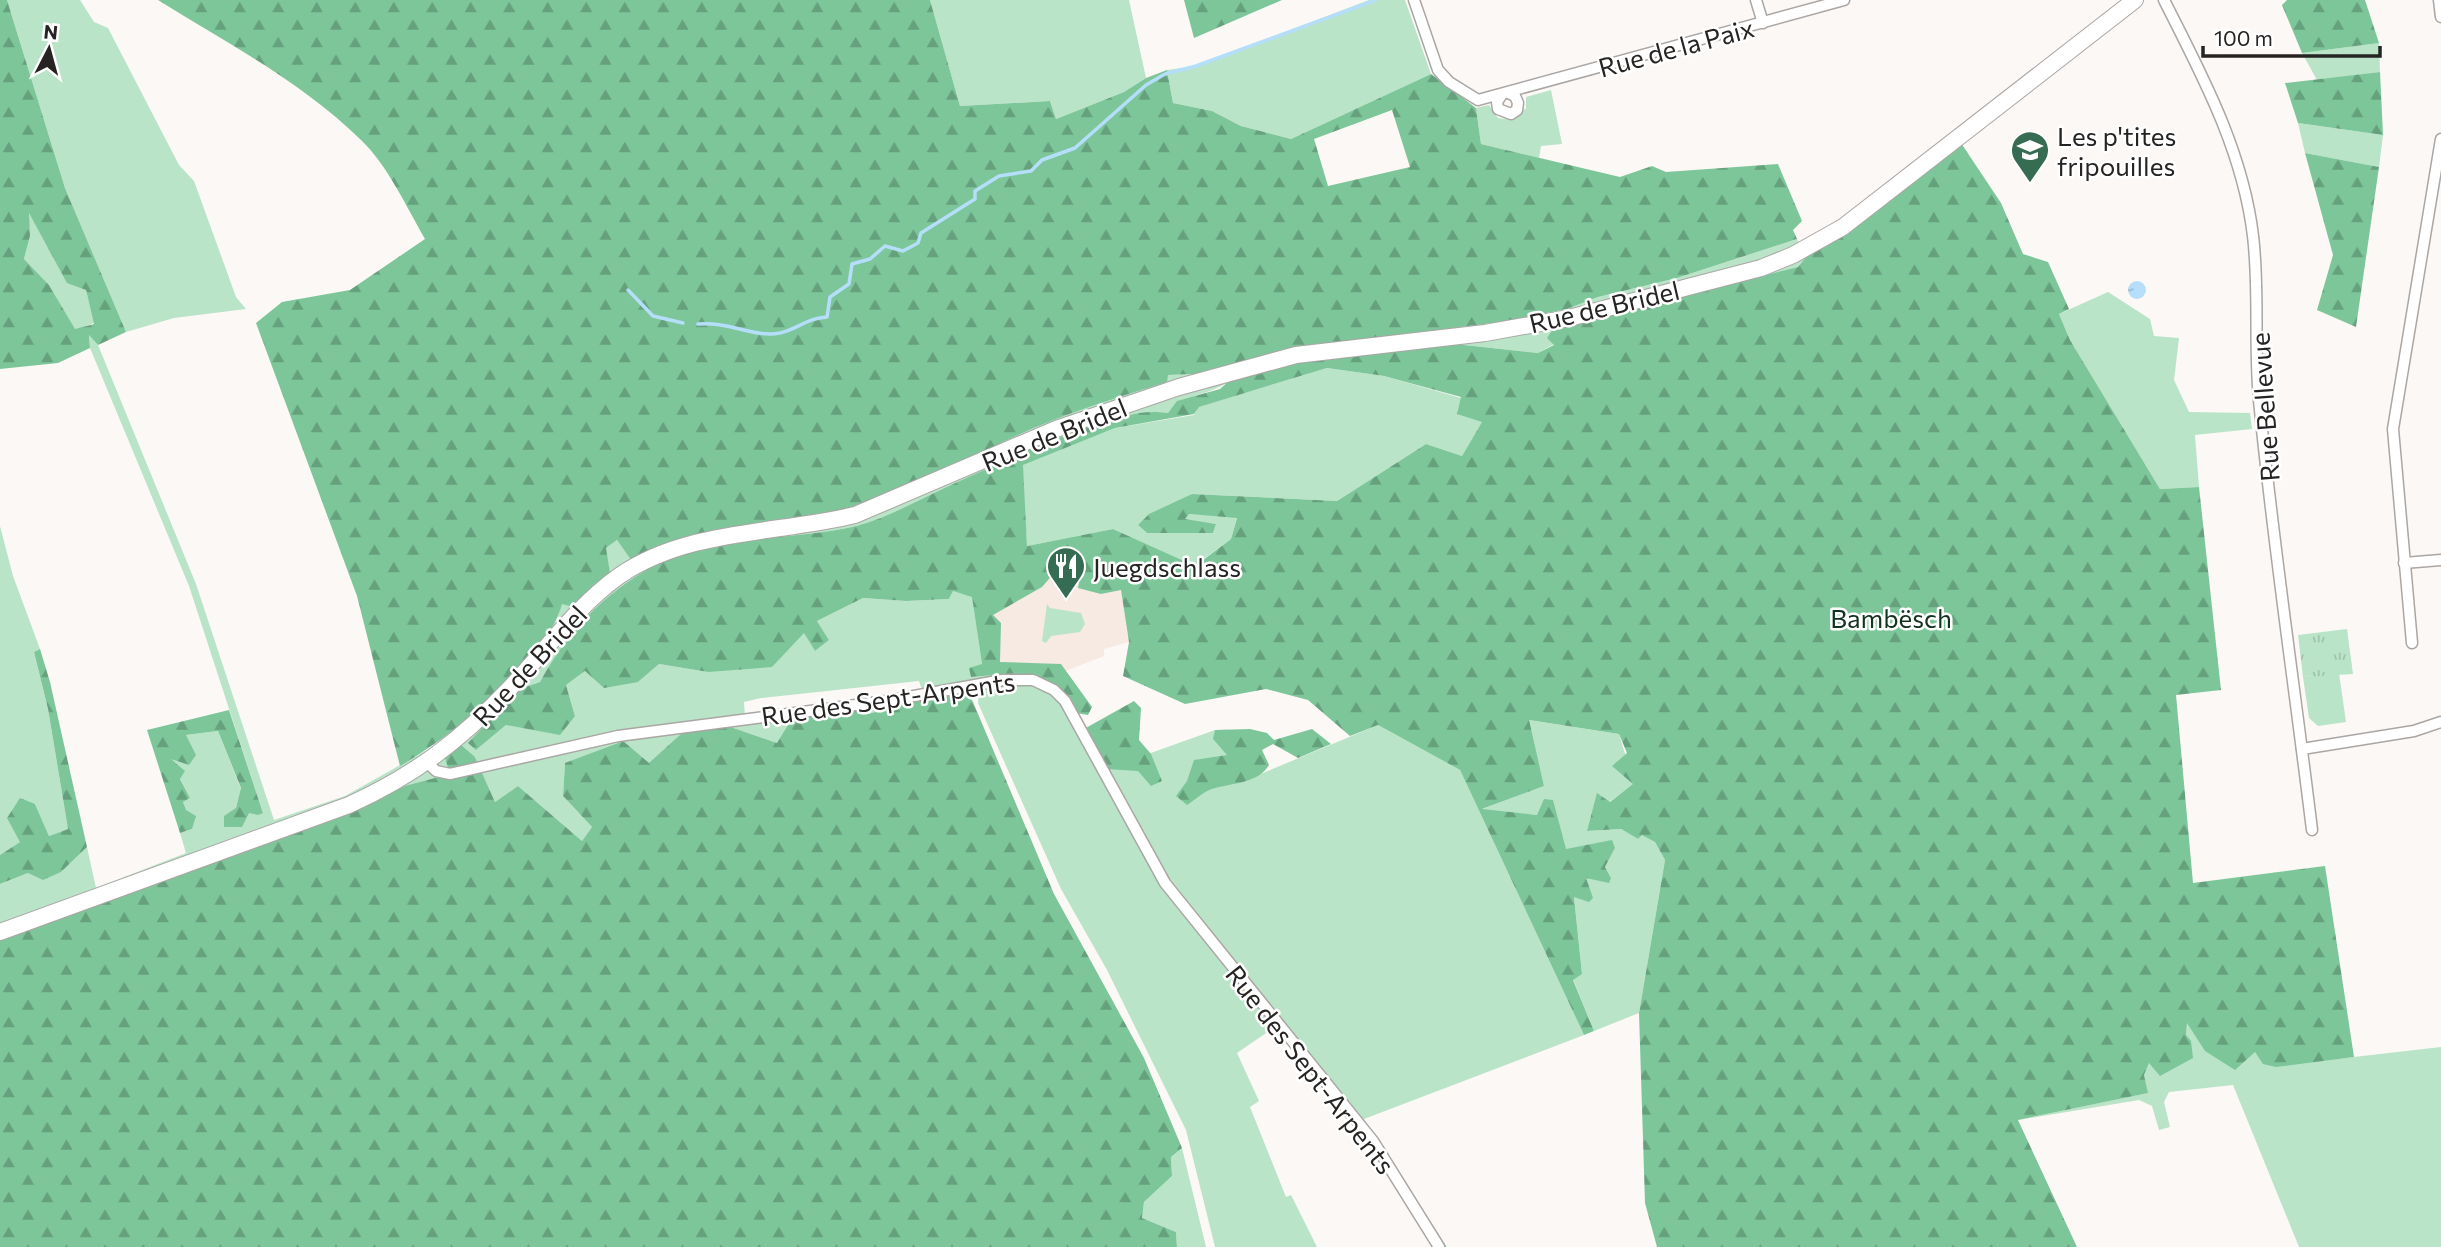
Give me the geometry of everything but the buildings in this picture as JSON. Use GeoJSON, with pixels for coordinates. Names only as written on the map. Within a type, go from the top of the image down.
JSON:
{"type":"FeatureCollection","features":[{"type":"Feature","properties":{"kind":"main road","name":"Rue de Bridel"},"geometry":{"type":"LineString","coordinates":[[0,932],[349,805],[393,785],[428,763],[468,731],[593,598],[620,575],[652,558],[723,537],[813,525],[855,515],[1108,410],[1296,355],[1485,333],[1569,318],[1761,268],[1793,255],[1843,226],[2135,0]]}},
{"type":"Feature","properties":{"kind":"street","name":"Rue de la Paix"},"geometry":{"type":"LineString","coordinates":[[1413,0],[1431,56],[1444,76],[1478,100],[1844,0]]}},
{"type":"Feature","properties":{"kind":"street"},"geometry":{"type":"LineString","coordinates":[[1756,0],[1763,23]]}},
{"type":"Feature","properties":{"kind":"street","name":"Rue Bellevue"},"geometry":{"type":"LineString","coordinates":[[2164,0],[2222,120],[2239,167],[2253,233],[2258,281],[2259,407],[2312,830]]}},
{"type":"Feature","properties":{"kind":"street"},"geometry":{"type":"LineString","coordinates":[[2439,0],[2441,17]]}},
{"type":"Feature","properties":{"kind":"street"},"geometry":{"type":"LineString","coordinates":[[2412,643],[2393,429],[2441,139]]}},
{"type":"Feature","properties":{"kind":"street"},"geometry":{"type":"LineString","coordinates":[[2404,563],[2441,560]]}},
{"type":"Feature","properties":{"kind":"street","name":"Rue des Sept-Arpents"},"geometry":{"type":"LineString","coordinates":[[428,763],[436,771],[450,774],[618,736],[886,701],[1003,680],[1033,680],[1043,683],[1065,701],[1165,883],[1373,1141],[1439,1247]]}},
{"type":"Feature","properties":{"kind":"street"},"geometry":{"type":"LineString","coordinates":[[2302,749],[2414,731],[2441,722]]}},
{"type":"Feature","properties":{"kind":"shaded area","name":"Juegdschlass"},"geometry":{"type":"Polygon","coordinates":[[[1027,546],[1121,589],[1129,642],[1104,649],[1104,656],[1053,676],[982,664],[972,596],[1027,546]]]}},
{"type":"Feature","properties":{"kind":"green space"},"geometry":{"type":"Polygon","coordinates":[[[0,0],[7,0],[65,188],[126,332],[98,345],[89,335],[90,348],[58,363],[0,369],[0,0]],[[29,213],[30,236],[24,259],[49,285],[75,329],[94,324],[86,290],[67,283],[29,213]]]}},
{"type":"Feature","properties":{"kind":"green space"},"geometry":{"type":"Polygon","coordinates":[[[7,0],[80,0],[94,22],[108,28],[179,165],[194,181],[236,297],[246,309],[174,318],[126,332],[65,188],[7,0]]]}},
{"type":"Feature","properties":{"kind":"green space"},"geometry":{"type":"Polygon","coordinates":[[[158,0],[930,0],[960,106],[1050,101],[1056,119],[1124,92],[1146,78],[1167,70],[1173,103],[1212,111],[1241,126],[1291,139],[1431,74],[1476,108],[1481,144],[1620,177],[1652,166],[1666,172],[1778,164],[1802,221],[1793,230],[1797,239],[1677,278],[1598,297],[1567,309],[1500,322],[1295,348],[1194,374],[1168,375],[1167,382],[1051,421],[906,488],[829,514],[685,538],[631,560],[617,540],[606,548],[610,573],[573,607],[562,604],[537,651],[517,674],[470,717],[400,766],[357,596],[256,323],[282,302],[350,290],[425,239],[404,200],[371,150],[338,119],[289,82],[158,0]],[[1392,110],[1314,139],[1328,186],[1410,167],[1392,110]]]}},
{"type":"Feature","properties":{"kind":"green space"},"geometry":{"type":"Polygon","coordinates":[[[930,0],[1129,0],[1146,78],[1124,92],[1056,119],[1050,101],[960,106],[930,0]]]}},
{"type":"Feature","properties":{"kind":"green space"},"geometry":{"type":"Polygon","coordinates":[[[1184,0],[1282,0],[1194,38],[1184,0]]]}},
{"type":"Feature","properties":{"kind":"green space"},"geometry":{"type":"Polygon","coordinates":[[[1369,0],[1405,0],[1431,74],[1291,139],[1241,126],[1212,111],[1173,103],[1167,70],[1196,66],[1369,0]]]}},
{"type":"Feature","properties":{"kind":"green space"},"geometry":{"type":"Polygon","coordinates":[[[2287,0],[2365,0],[2379,43],[2302,53],[2282,5],[2287,0]]]}},
{"type":"Feature","properties":{"kind":"green space"},"geometry":{"type":"Polygon","coordinates":[[[2379,43],[2380,72],[2317,80],[2302,53],[2379,43]]]}},
{"type":"Feature","properties":{"kind":"green space"},"geometry":{"type":"Polygon","coordinates":[[[2380,72],[2383,135],[2298,123],[2285,83],[2380,72]]]}},
{"type":"Feature","properties":{"kind":"green space"},"geometry":{"type":"Polygon","coordinates":[[[1551,90],[1562,144],[1541,146],[1539,158],[1481,144],[1476,108],[1489,105],[1498,118],[1513,120],[1526,108],[1526,97],[1551,90]]]}},
{"type":"Feature","properties":{"kind":"green space"},"geometry":{"type":"Polygon","coordinates":[[[2298,123],[2383,135],[2379,167],[2305,153],[2298,123]]]}},
{"type":"Feature","properties":{"kind":"green space","name":"Bambësch"},"geometry":{"type":"Polygon","coordinates":[[[1961,143],[2001,203],[2023,254],[2048,262],[2069,309],[2059,314],[2070,340],[2160,489],[2199,487],[2221,690],[2176,695],[2193,883],[2325,866],[2354,1057],[2276,1067],[2263,1064],[2255,1052],[2235,1070],[2205,1051],[2187,1023],[2186,1035],[2191,1041],[2193,1058],[2160,1076],[2149,1063],[2144,1075],[2148,1093],[2018,1120],[2077,1247],[1657,1247],[1645,1203],[1639,1013],[1665,860],[1655,842],[1642,835],[1638,839],[1621,829],[1587,831],[1597,793],[1610,802],[1633,784],[1612,766],[1627,753],[1619,734],[1529,720],[1544,786],[1482,809],[1537,815],[1544,799],[1553,800],[1566,849],[1612,840],[1615,848],[1605,867],[1611,878],[1609,883],[1586,878],[1593,898],[1589,902],[1574,897],[1582,974],[1573,980],[1594,1031],[1584,1035],[1460,770],[1378,725],[1350,736],[1308,700],[1266,689],[1185,704],[1123,676],[1129,642],[1121,590],[1101,594],[1078,588],[1080,577],[1055,572],[1042,587],[993,615],[1001,623],[1000,662],[1061,664],[1092,707],[1088,715],[1076,713],[1055,686],[1032,675],[971,677],[969,668],[982,664],[972,597],[953,591],[949,599],[906,601],[863,598],[817,621],[829,640],[815,651],[804,633],[772,667],[708,672],[659,664],[638,682],[604,688],[585,671],[566,685],[575,716],[560,735],[506,725],[476,750],[468,743],[519,689],[540,682],[562,646],[602,602],[635,577],[677,555],[727,543],[831,531],[866,523],[1055,439],[1131,414],[1168,413],[1177,401],[1220,389],[1230,380],[1298,362],[1354,353],[1455,344],[1538,353],[1554,345],[1547,338],[1553,329],[1798,267],[1806,257],[1846,233],[1961,143]],[[1327,368],[1199,407],[1194,414],[1115,428],[1023,465],[1027,546],[1113,529],[1195,566],[1231,539],[1237,518],[1189,514],[1185,519],[1216,524],[1213,533],[1147,533],[1138,525],[1149,514],[1192,494],[1337,501],[1426,444],[1462,456],[1482,422],[1457,414],[1461,397],[1384,376],[1327,368]]]}},
{"type":"Feature","properties":{"kind":"green space"},"geometry":{"type":"Polygon","coordinates":[[[2305,153],[2379,167],[2356,327],[2317,310],[2333,255],[2305,153]]]}},
{"type":"Feature","properties":{"kind":"green space"},"geometry":{"type":"Polygon","coordinates":[[[28,212],[86,290],[94,323],[75,330],[49,285],[24,259],[30,236],[28,212]]]}},
{"type":"Feature","properties":{"kind":"green space"},"geometry":{"type":"Polygon","coordinates":[[[1797,239],[1806,257],[1798,267],[1554,344],[1538,353],[1455,344],[1230,380],[1174,406],[1168,413],[1131,414],[1055,439],[866,523],[831,531],[727,543],[677,555],[635,577],[602,602],[562,646],[540,682],[519,689],[476,750],[506,725],[575,716],[566,685],[585,671],[638,682],[659,664],[708,672],[804,632],[815,651],[829,640],[817,621],[863,598],[906,601],[949,599],[953,591],[972,596],[982,664],[971,677],[1025,673],[1042,676],[1053,682],[1080,716],[1106,769],[1215,730],[1251,778],[1378,725],[1460,770],[1584,1035],[1364,1119],[1447,1247],[1433,1247],[1367,1142],[1363,1144],[1352,1124],[1325,1095],[1327,1093],[1287,1041],[1283,1043],[1276,1034],[1279,1032],[1275,1027],[1237,1053],[1259,1101],[1250,1107],[1286,1197],[1291,1195],[1317,1247],[1215,1247],[1186,1130],[1107,970],[1061,889],[978,703],[979,691],[970,695],[940,695],[907,702],[777,743],[719,723],[682,733],[649,764],[622,741],[565,764],[563,796],[592,827],[582,841],[518,786],[495,802],[475,757],[450,774],[0,939],[0,884],[28,873],[61,872],[87,847],[96,888],[186,853],[180,833],[192,829],[183,802],[190,798],[169,757],[189,765],[186,735],[218,731],[241,789],[236,808],[263,813],[189,586],[90,348],[89,334],[98,345],[196,584],[274,820],[345,796],[443,741],[562,604],[606,548],[617,540],[631,560],[680,538],[885,497],[1050,421],[1168,375],[1194,374],[1295,348],[1567,309],[1598,297],[1677,278],[1797,239]],[[919,681],[761,698],[744,702],[745,717],[923,693],[919,681]]]}},
{"type":"Feature","properties":{"kind":"green space"},"geometry":{"type":"Polygon","coordinates":[[[2108,292],[2150,319],[2154,336],[2179,338],[2174,380],[2189,412],[2250,413],[2252,429],[2195,435],[2199,487],[2160,489],[2070,340],[2059,314],[2108,292]]]}},
{"type":"Feature","properties":{"kind":"green space"},"geometry":{"type":"Polygon","coordinates":[[[1327,368],[1384,376],[1461,398],[1483,421],[1462,456],[1426,444],[1337,501],[1192,494],[1138,525],[1147,533],[1213,533],[1216,524],[1184,520],[1188,514],[1237,517],[1231,539],[1194,566],[1113,529],[1027,546],[1022,465],[1115,428],[1194,415],[1198,407],[1327,368]]]}},
{"type":"Feature","properties":{"kind":"green space"},"geometry":{"type":"Polygon","coordinates":[[[0,526],[13,576],[40,649],[34,652],[48,709],[68,829],[49,836],[35,804],[20,842],[0,855],[0,526]]]}},
{"type":"Feature","properties":{"kind":"green space"},"geometry":{"type":"Polygon","coordinates":[[[1047,604],[1050,608],[1081,613],[1085,624],[1080,632],[1051,636],[1046,643],[1042,641],[1047,604]]]}},
{"type":"Feature","properties":{"kind":"green space"},"geometry":{"type":"Polygon","coordinates":[[[2347,629],[2353,674],[2303,677],[2298,635],[2347,629]]]}},
{"type":"Feature","properties":{"kind":"green space"},"geometry":{"type":"Polygon","coordinates":[[[40,649],[50,682],[87,847],[61,872],[43,880],[28,873],[0,884],[0,855],[20,842],[7,818],[20,798],[35,804],[49,836],[68,829],[48,709],[34,652],[40,649]]]}},
{"type":"Feature","properties":{"kind":"green space"},"geometry":{"type":"Polygon","coordinates":[[[2339,673],[2346,722],[2318,726],[2309,718],[2303,677],[2339,673]]]}},
{"type":"Feature","properties":{"kind":"green space"},"geometry":{"type":"Polygon","coordinates":[[[940,695],[970,695],[1054,894],[1144,1058],[1182,1148],[1171,1157],[1172,1176],[1144,1202],[1142,1218],[1176,1232],[1177,1247],[0,1247],[0,939],[350,812],[405,786],[450,774],[445,758],[461,745],[475,757],[495,802],[518,786],[582,841],[592,827],[563,796],[565,763],[623,741],[649,763],[682,733],[719,723],[777,743],[793,717],[865,709],[868,714],[940,695]]]}},
{"type":"Feature","properties":{"kind":"green space"},"geometry":{"type":"Polygon","coordinates":[[[1134,701],[1141,708],[1139,740],[1151,754],[1162,781],[1151,786],[1138,771],[1106,769],[1084,729],[1134,701]]]}},
{"type":"Feature","properties":{"kind":"green space"},"geometry":{"type":"Polygon","coordinates":[[[229,710],[263,813],[249,813],[242,827],[224,827],[224,816],[236,808],[241,788],[218,731],[186,735],[196,755],[189,765],[171,759],[185,771],[180,779],[190,798],[183,802],[186,810],[196,816],[192,829],[180,833],[147,730],[229,710]]]}},
{"type":"Feature","properties":{"kind":"green space"},"geometry":{"type":"Polygon","coordinates":[[[1528,720],[1619,734],[1634,784],[1609,802],[1598,794],[1588,831],[1621,829],[1638,839],[1642,834],[1655,842],[1665,860],[1639,1013],[1594,1031],[1573,979],[1582,974],[1574,896],[1585,878],[1611,878],[1605,867],[1615,848],[1565,849],[1538,815],[1480,810],[1544,786],[1528,720]]]}},
{"type":"Feature","properties":{"kind":"green space"},"geometry":{"type":"Polygon","coordinates":[[[1250,729],[1267,733],[1274,740],[1312,729],[1331,744],[1298,758],[1273,744],[1262,750],[1269,765],[1258,776],[1209,790],[1187,805],[1176,796],[1187,781],[1194,760],[1227,755],[1213,739],[1215,730],[1250,729]]]}},
{"type":"Feature","properties":{"kind":"green space"},"geometry":{"type":"Polygon","coordinates":[[[2187,1022],[2255,1052],[2276,1066],[2441,1047],[2441,1247],[2299,1247],[2233,1085],[2169,1092],[2164,1102],[2170,1127],[2159,1130],[2152,1106],[2139,1100],[2018,1120],[2147,1093],[2144,1075],[2149,1062],[2186,1035],[2187,1022]]]}},
{"type":"Feature","properties":{"kind":"green space"},"geometry":{"type":"Polygon","coordinates":[[[1182,1148],[1206,1247],[1177,1247],[1176,1232],[1142,1218],[1144,1202],[1172,1176],[1171,1157],[1182,1148]]]}},
{"type":"Feature","properties":{"kind":"water"},"geometry":{"type":"Polygon","coordinates":[[[2137,281],[2145,286],[2146,290],[2141,298],[2137,299],[2129,294],[2128,290],[2133,282],[2137,281]]]}},
{"type":"Feature","properties":{"kind":"waterway"},"geometry":{"type":"LineString","coordinates":[[698,324],[770,334],[827,317],[830,297],[849,284],[852,264],[870,259],[885,246],[903,251],[918,243],[921,233],[975,199],[975,191],[999,176],[1031,171],[1042,160],[1075,148],[1146,85],[1165,74],[1196,66],[1376,0]]}},
{"type":"Feature","properties":{"kind":"waterway"},"geometry":{"type":"LineString","coordinates":[[628,290],[653,316],[683,323]]}},
{"type":"Feature","properties":{"kind":"place","name":"Les p'tites fripouilles"},"geometry":{"type":"Point","coordinates":[2030,184]}},
{"type":"Feature","properties":{"kind":"place","name":"Juegdschlass"},"geometry":{"type":"Point","coordinates":[1066,600]}}]}
